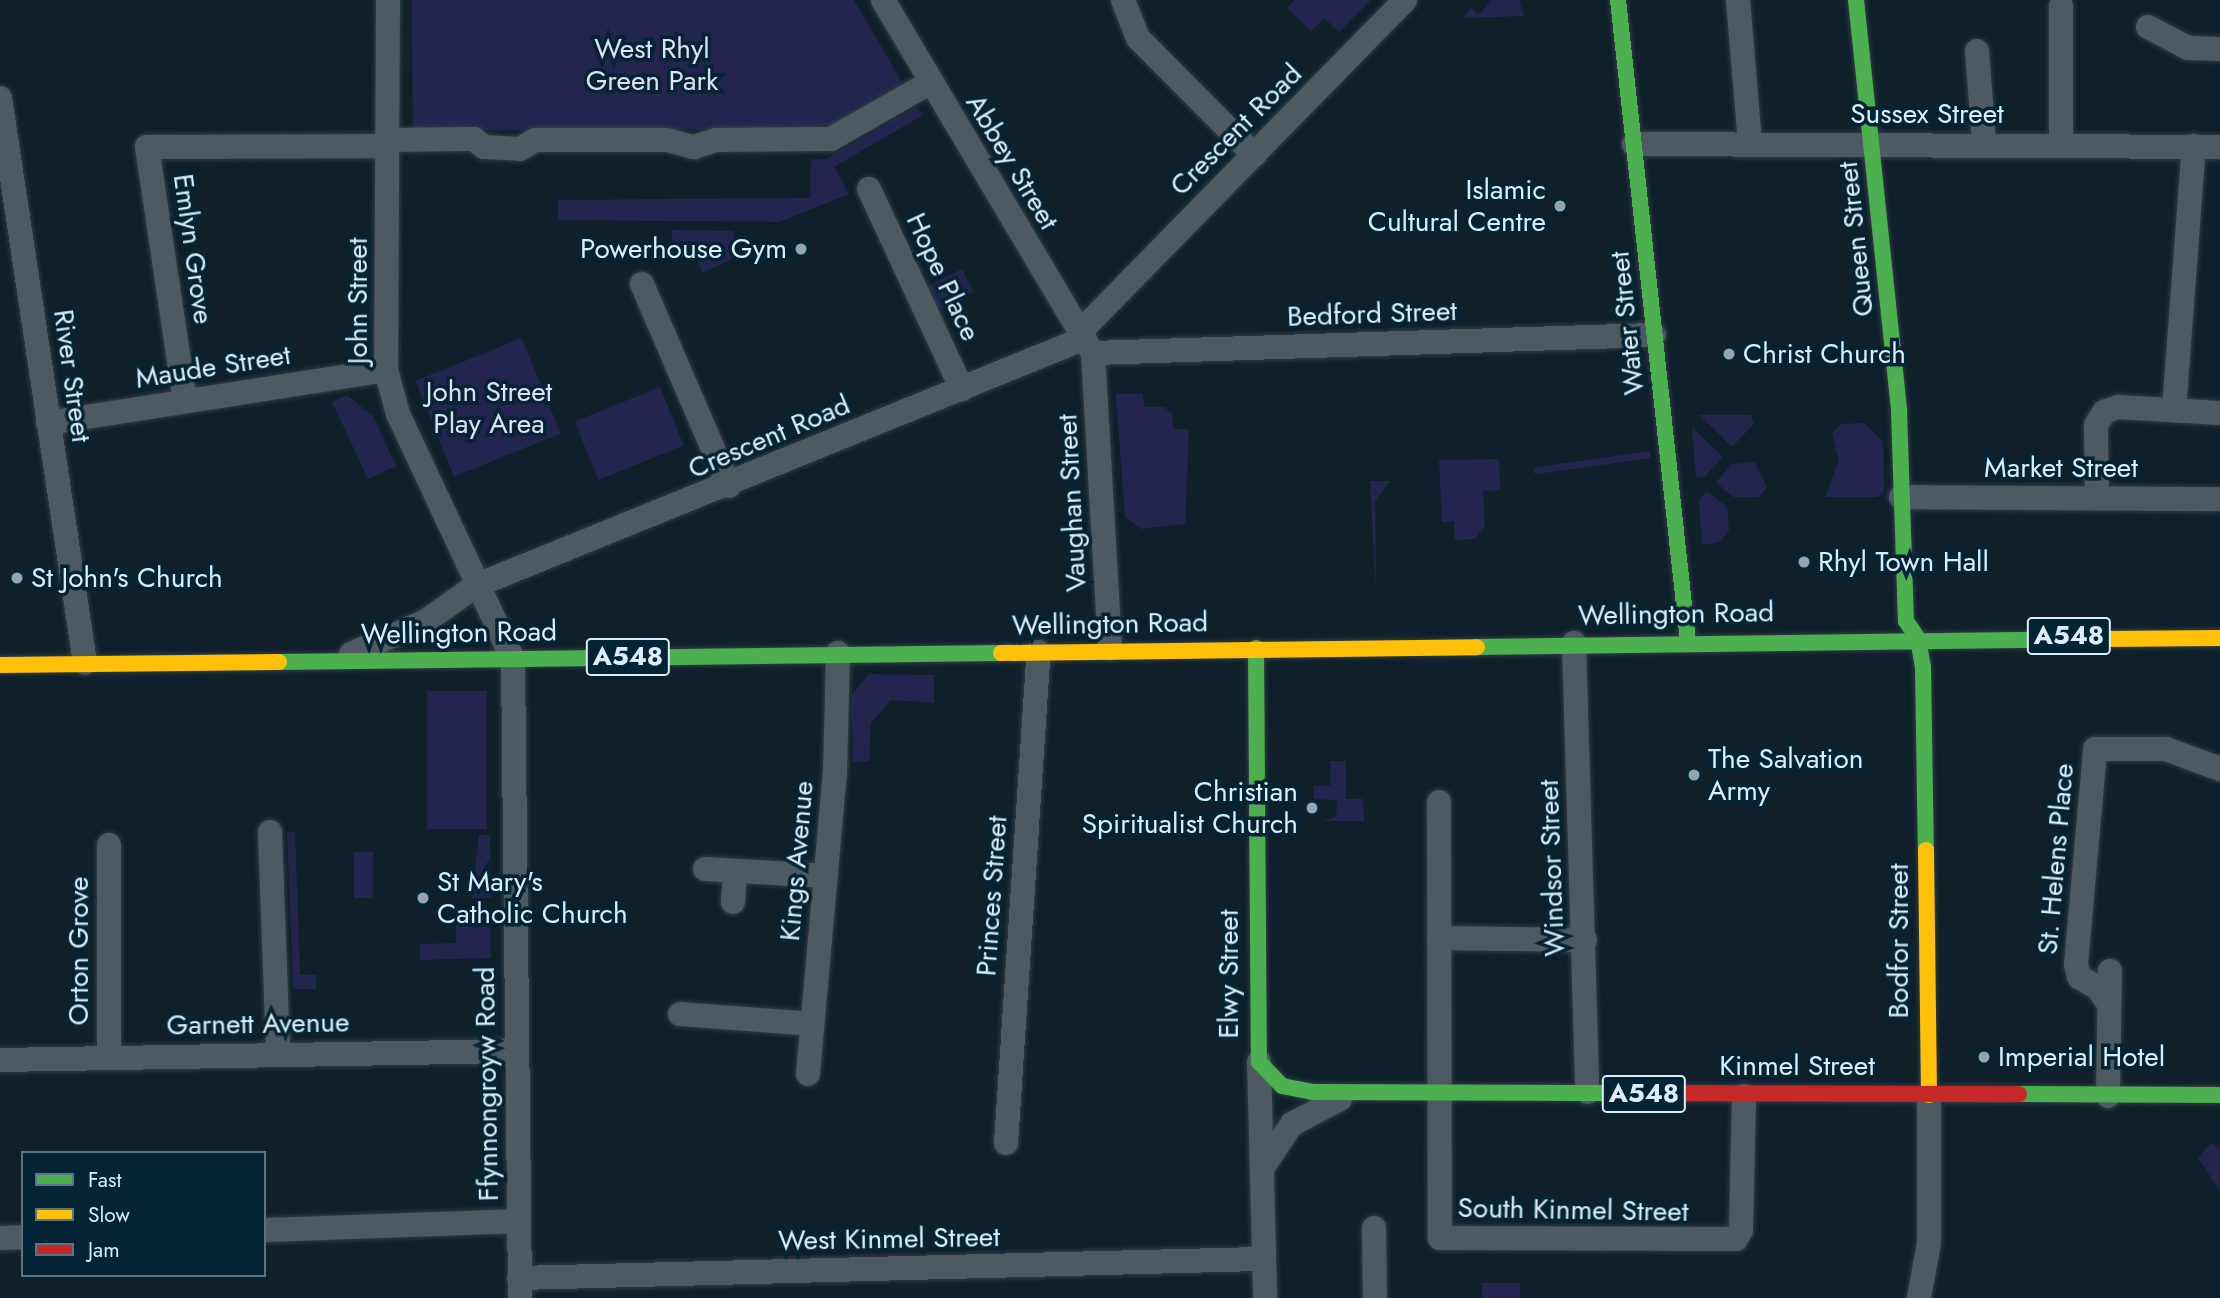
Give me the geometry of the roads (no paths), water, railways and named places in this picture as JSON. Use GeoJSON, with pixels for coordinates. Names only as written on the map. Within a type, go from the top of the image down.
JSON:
{"type":"FeatureCollection","features":[{"type":"Feature","properties":{"kind":"main road","name":"Water Street"},"geometry":{"type":"LineString","coordinates":[[1618,0],[1688,641]]}},
{"type":"Feature","properties":{"kind":"main road","name":"Queen Street"},"geometry":{"type":"LineString","coordinates":[[1856,0],[1873,143],[1902,497],[1906,621],[1918,639]]}},
{"type":"Feature","properties":{"kind":"main road","name":"Wellington Road"},"geometry":{"type":"LineString","coordinates":[[0,664],[1039,652],[1688,641],[2220,638]]}},
{"type":"Feature","properties":{"kind":"main road","name":"Bodfor Street"},"geometry":{"type":"LineString","coordinates":[[1918,639],[1928,786],[1929,1095]]}},
{"type":"Feature","properties":{"kind":"main road","name":"Elwy Street"},"geometry":{"type":"LineString","coordinates":[[1256,648],[1259,1062]]}},
{"type":"Feature","properties":{"kind":"main road","name":"Kinmel Street"},"geometry":{"type":"LineString","coordinates":[[1259,1062],[1282,1086],[1360,1092],[1587,1092],[1744,1096],[2220,1095]]}},
{"type":"Feature","properties":{"kind":"main road"},"geometry":{"type":"LineString","coordinates":[[2192,1097],[2220,1110]]}},
{"type":"Feature","properties":{"kind":"street","name":"John Street"},"geometry":{"type":"LineString","coordinates":[[388,0],[386,370],[398,414],[475,586],[513,659]]}},
{"type":"Feature","properties":{"kind":"street","name":"Abbey Street"},"geometry":{"type":"LineString","coordinates":[[883,0],[1086,341]]}},
{"type":"Feature","properties":{"kind":"street"},"geometry":{"type":"LineString","coordinates":[[1123,0],[1139,38],[1254,155]]}},
{"type":"Feature","properties":{"kind":"street","name":"Crescent Road"},"geometry":{"type":"LineString","coordinates":[[337,660],[426,621],[475,586],[1086,341],[1254,155],[1405,0]]}},
{"type":"Feature","properties":{"kind":"street"},"geometry":{"type":"LineString","coordinates":[[1738,0],[1750,143]]}},
{"type":"Feature","properties":{"kind":"street"},"geometry":{"type":"LineString","coordinates":[[2061,6],[2062,144]]}},
{"type":"Feature","properties":{"kind":"street"},"geometry":{"type":"LineString","coordinates":[[2148,27],[2188,48],[2220,49]]}},
{"type":"Feature","properties":{"kind":"street"},"geometry":{"type":"LineString","coordinates":[[1977,51],[1984,143]]}},
{"type":"Feature","properties":{"kind":"street"},"geometry":{"type":"LineString","coordinates":[[387,143],[474,139],[484,147],[520,149],[535,140],[667,140],[694,148],[716,140],[831,139],[930,82]]}},
{"type":"Feature","properties":{"kind":"street","name":"River Street"},"geometry":{"type":"LineString","coordinates":[[0,98],[85,663]]}},
{"type":"Feature","properties":{"kind":"street","name":"Emlyn Grove"},"geometry":{"type":"LineString","coordinates":[[185,401],[148,147],[387,143]]}},
{"type":"Feature","properties":{"kind":"street","name":"Sussex Street"},"geometry":{"type":"LineString","coordinates":[[1634,144],[1984,143],[2220,147]]}},
{"type":"Feature","properties":{"kind":"street"},"geometry":{"type":"LineString","coordinates":[[2174,410],[2194,146]]}},
{"type":"Feature","properties":{"kind":"street","name":"Hope Place"},"geometry":{"type":"LineString","coordinates":[[869,189],[962,389]]}},
{"type":"Feature","properties":{"kind":"street"},"geometry":{"type":"LineString","coordinates":[[642,284],[729,486]]}},
{"type":"Feature","properties":{"kind":"street","name":"Bedford Street"},"geometry":{"type":"LineString","coordinates":[[1086,341],[1654,335]]}},
{"type":"Feature","properties":{"kind":"street","name":"Vaughan Street"},"geometry":{"type":"LineString","coordinates":[[1086,341],[1110,649]]}},
{"type":"Feature","properties":{"kind":"street","name":"Maude Street"},"geometry":{"type":"LineString","coordinates":[[48,423],[386,370]]}},
{"type":"Feature","properties":{"kind":"street"},"geometry":{"type":"LineString","coordinates":[[2097,498],[2096,425],[2104,412],[2174,410],[2220,413]]}},
{"type":"Feature","properties":{"kind":"street","name":"Market Street"},"geometry":{"type":"LineString","coordinates":[[1902,497],[2220,499]]}},
{"type":"Feature","properties":{"kind":"street","name":"Windsor Street"},"geometry":{"type":"LineString","coordinates":[[1574,643],[1585,940],[1587,1092]]}},
{"type":"Feature","properties":{"kind":"street","name":"Princes Street"},"geometry":{"type":"LineString","coordinates":[[1006,1143],[1039,652]]}},
{"type":"Feature","properties":{"kind":"street","name":"Kings Avenue"},"geometry":{"type":"LineString","coordinates":[[808,1074],[826,876],[838,653]]}},
{"type":"Feature","properties":{"kind":"street","name":"Ffynnongroyw Road"},"geometry":{"type":"LineString","coordinates":[[513,659],[519,1288]]}},
{"type":"Feature","properties":{"kind":"street","name":"St. Helens Place"},"geometry":{"type":"LineString","coordinates":[[2109,1004],[2098,988],[2079,977],[2076,964],[2095,750],[2166,749],[2220,769]]}},
{"type":"Feature","properties":{"kind":"street","name":"South Kinmel Street"},"geometry":{"type":"LineString","coordinates":[[1439,802],[1440,1238],[1666,1242],[1740,1234],[1744,1096]]}},
{"type":"Feature","properties":{"kind":"street"},"geometry":{"type":"LineString","coordinates":[[270,832],[278,1053]]}},
{"type":"Feature","properties":{"kind":"street","name":"Orton Grove"},"geometry":{"type":"LineString","coordinates":[[109,845],[109,1057]]}},
{"type":"Feature","properties":{"kind":"street"},"geometry":{"type":"LineString","coordinates":[[705,869],[826,876]]}},
{"type":"Feature","properties":{"kind":"street"},"geometry":{"type":"LineString","coordinates":[[733,902],[735,871]]}},
{"type":"Feature","properties":{"kind":"street"},"geometry":{"type":"LineString","coordinates":[[1439,938],[1585,940]]}},
{"type":"Feature","properties":{"kind":"street"},"geometry":{"type":"LineString","coordinates":[[2108,1096],[2110,971]]}},
{"type":"Feature","properties":{"kind":"street"},"geometry":{"type":"LineString","coordinates":[[680,1014],[812,1024]]}},
{"type":"Feature","properties":{"kind":"street","name":"Garnett Avenue"},"geometry":{"type":"LineString","coordinates":[[0,1060],[278,1053],[517,1051]]}},
{"type":"Feature","properties":{"kind":"street","name":"Elwy Street"},"geometry":{"type":"LineString","coordinates":[[1259,1062],[1262,1170],[1260,1259],[1265,1298]]}},
{"type":"Feature","properties":{"kind":"street","name":"Kinmel Street"},"geometry":{"type":"LineString","coordinates":[[1262,1170],[1292,1124],[1360,1092]]}},
{"type":"Feature","properties":{"kind":"street","name":"Bodfor Street"},"geometry":{"type":"LineString","coordinates":[[1922,1291],[1929,1095]]}},
{"type":"Feature","properties":{"kind":"street"},"geometry":{"type":"LineString","coordinates":[[266,1230],[518,1221]]}},
{"type":"Feature","properties":{"kind":"street"},"geometry":{"type":"LineString","coordinates":[[1374,1228],[1383,1262],[1375,1298]]}},
{"type":"Feature","properties":{"kind":"street"},"geometry":{"type":"LineString","coordinates":[[0,1238],[21,1237]]}},
{"type":"Feature","properties":{"kind":"street","name":"West Kinmel Street"},"geometry":{"type":"LineString","coordinates":[[519,1288],[1260,1259]]}},
{"type":"Feature","properties":{"kind":"place","name":"Islamic Cultural Centre"},"geometry":{"type":"Point","coordinates":[1560,206]}},
{"type":"Feature","properties":{"kind":"place","name":"Powerhouse Gym"},"geometry":{"type":"Point","coordinates":[801,249]}},
{"type":"Feature","properties":{"kind":"place","name":"Christ Church"},"geometry":{"type":"Point","coordinates":[1729,354]}},
{"type":"Feature","properties":{"kind":"place","name":"Rhyl Town Hall"},"geometry":{"type":"Point","coordinates":[1804,562]}},
{"type":"Feature","properties":{"kind":"place","name":"St John's Church"},"geometry":{"type":"Point","coordinates":[17,578]}},
{"type":"Feature","properties":{"kind":"place","name":"The Salvation Army"},"geometry":{"type":"Point","coordinates":[1694,775]}},
{"type":"Feature","properties":{"kind":"place","name":"Christian Spiritualist Church"},"geometry":{"type":"Point","coordinates":[1312,808]}},
{"type":"Feature","properties":{"kind":"place","name":"St Mary's Catholic Church"},"geometry":{"type":"Point","coordinates":[423,898]}},
{"type":"Feature","properties":{"kind":"place","name":"Imperial Hotel"},"geometry":{"type":"Point","coordinates":[1984,1057]}},
{"type":"Feature","properties":{"kind":"park label","name":"West Rhyl Green Park"},"geometry":{"type":"Point","coordinates":[652,65]}},
{"type":"Feature","properties":{"kind":"park label","name":"John Street Play Area"},"geometry":{"type":"Point","coordinates":[489,408]}}]}
